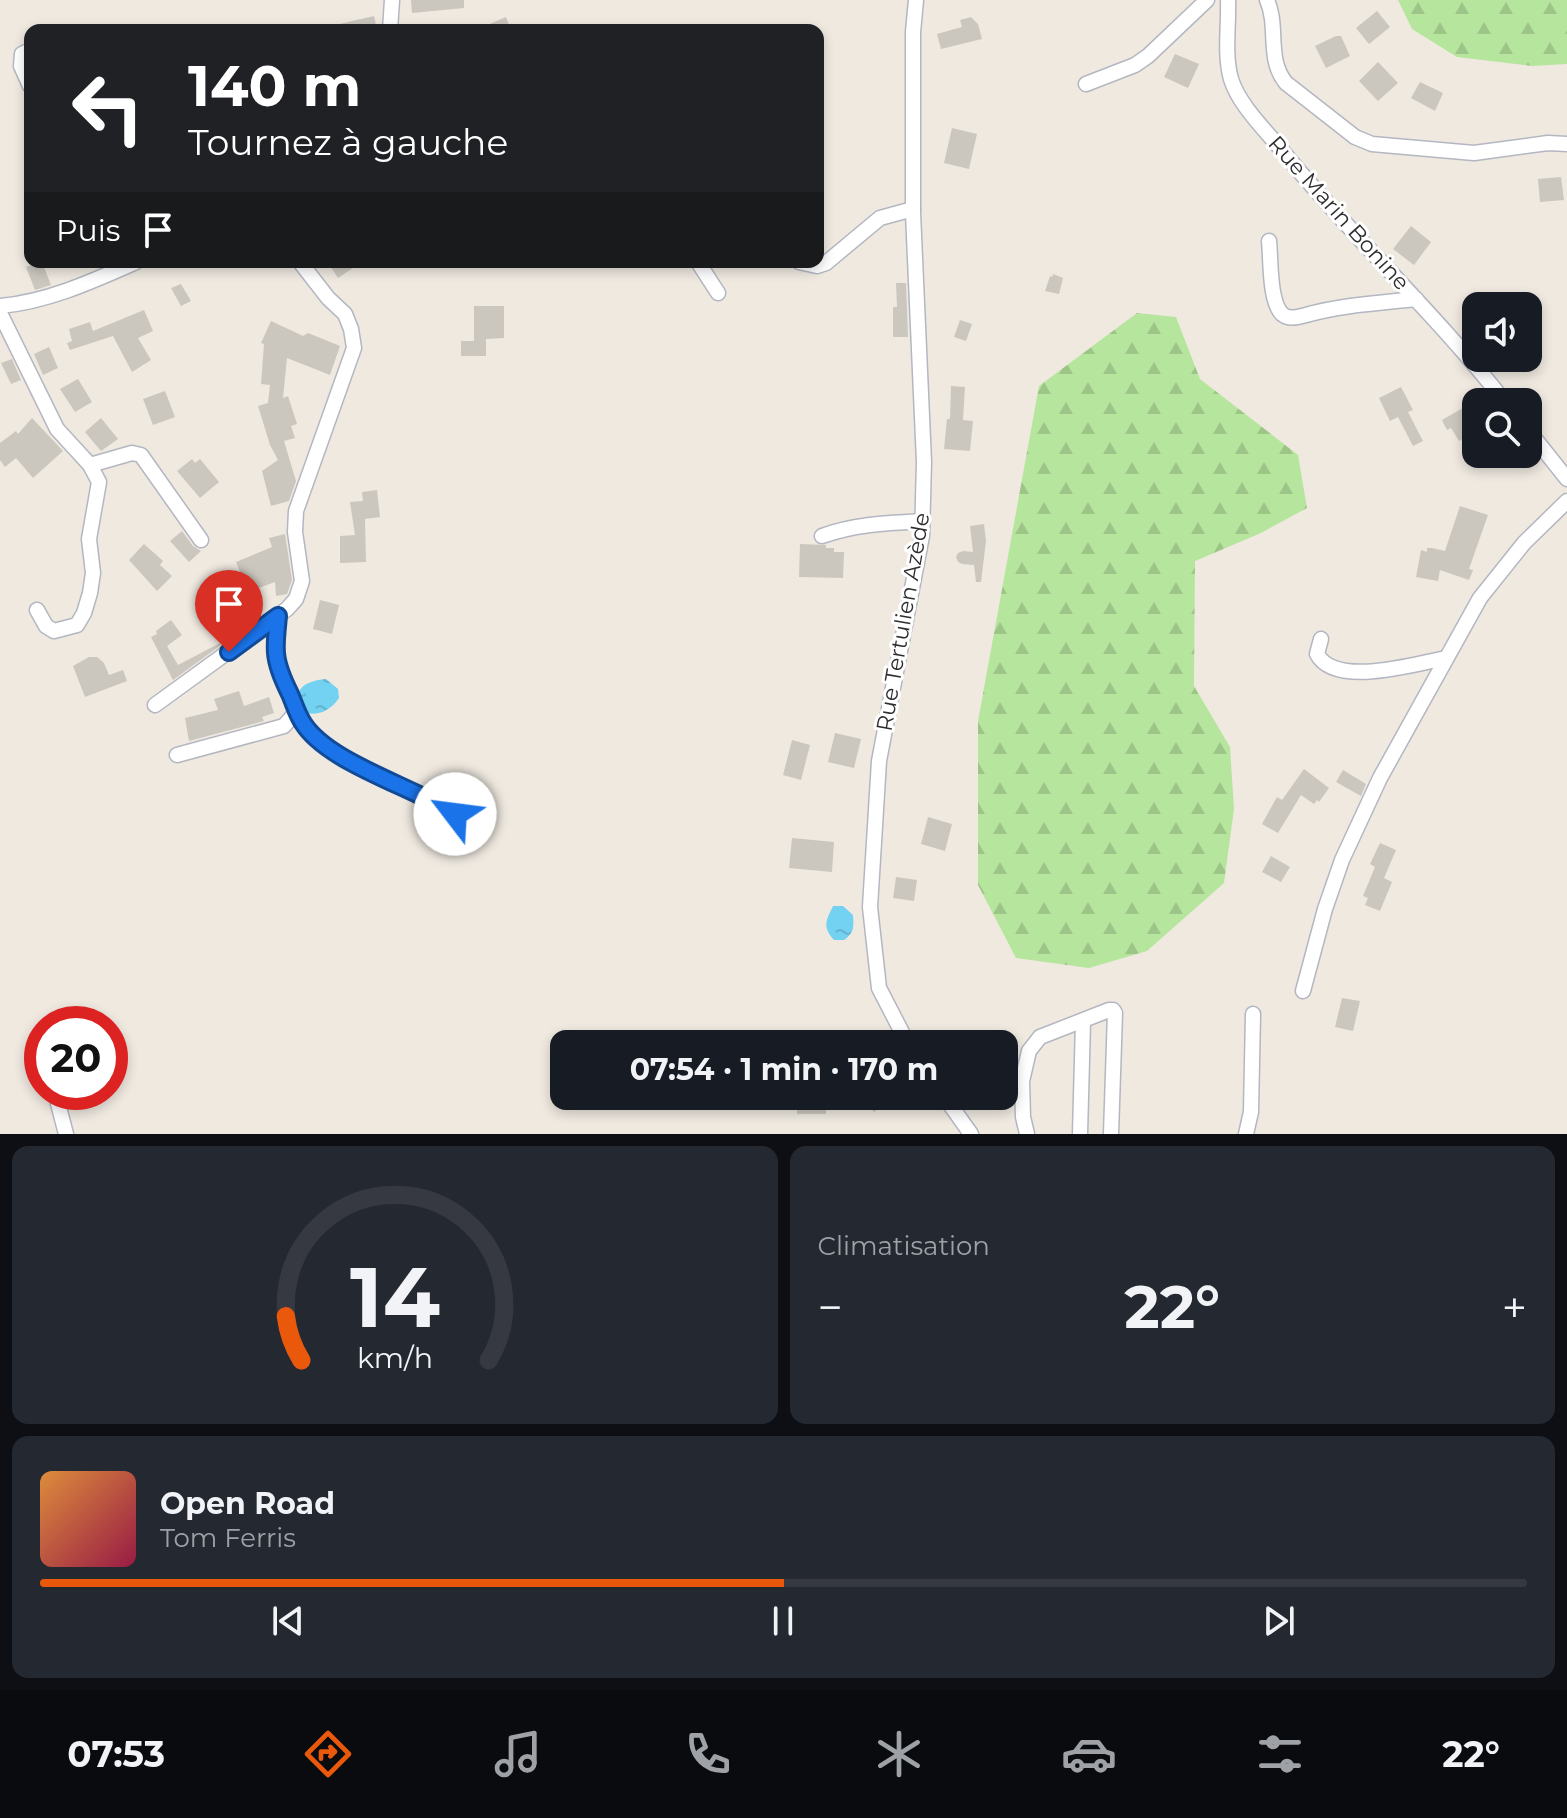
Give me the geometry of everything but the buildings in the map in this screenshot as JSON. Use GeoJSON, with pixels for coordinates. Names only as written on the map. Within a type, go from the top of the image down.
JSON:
{"type":"FeatureCollection","features":[{"type":"Feature","properties":{"kind":"street"},"geometry":{"type":"LineString","coordinates":[[390,24],[392,0]]}},
{"type":"Feature","properties":{"kind":"street","name":"Rue Tertulien Azède"},"geometry":{"type":"LineString","coordinates":[[901,1030],[879,988],[870,907],[879,761],[923,521],[924,462],[913,209],[913,32],[916,0]]}},
{"type":"Feature","properties":{"kind":"street"},"geometry":{"type":"LineString","coordinates":[[1086,84],[1135,65],[1148,56],[1207,0]]}},
{"type":"Feature","properties":{"kind":"street","name":"Rue Marin Bonine"},"geometry":{"type":"LineString","coordinates":[[1228,0],[1227,50],[1231,80],[1245,105],[1315,192],[1416,299],[1494,388]]}},
{"type":"Feature","properties":{"kind":"street"},"geometry":{"type":"LineString","coordinates":[[1267,0],[1272,10],[1279,74],[1286,83],[1355,137],[1372,144],[1474,153],[1548,143],[1567,144]]}},
{"type":"Feature","properties":{"kind":"street"},"geometry":{"type":"LineString","coordinates":[[24,53],[21,66],[24,73]]}},
{"type":"Feature","properties":{"kind":"street"},"geometry":{"type":"LineString","coordinates":[[824,264],[880,218],[913,209]]}},
{"type":"Feature","properties":{"kind":"street"},"geometry":{"type":"LineString","coordinates":[[1269,241],[1273,294],[1280,313],[1288,317],[1416,299]]}},
{"type":"Feature","properties":{"kind":"street"},"geometry":{"type":"LineString","coordinates":[[0,306],[44,298],[109,268]]}},
{"type":"Feature","properties":{"kind":"street"},"geometry":{"type":"LineString","coordinates":[[155,705],[278,616],[296,599],[302,581],[295,532],[296,511],[354,348],[345,314],[305,268]]}},
{"type":"Feature","properties":{"kind":"street"},"geometry":{"type":"LineString","coordinates":[[702,268],[718,293]]}},
{"type":"Feature","properties":{"kind":"street"},"geometry":{"type":"LineString","coordinates":[[0,313],[57,429],[90,465],[99,482],[89,539],[93,573],[84,613],[77,625],[54,631],[46,626],[37,610]]}},
{"type":"Feature","properties":{"kind":"street"},"geometry":{"type":"LineString","coordinates":[[1542,448],[1567,479]]}},
{"type":"Feature","properties":{"kind":"street"},"geometry":{"type":"LineString","coordinates":[[90,465],[132,453],[141,455],[201,540]]}},
{"type":"Feature","properties":{"kind":"street"},"geometry":{"type":"LineString","coordinates":[[1303,991],[1342,860],[1380,778],[1480,598],[1524,543],[1567,501]]}},
{"type":"Feature","properties":{"kind":"street"},"geometry":{"type":"LineString","coordinates":[[822,536],[855,527],[923,521]]}},
{"type":"Feature","properties":{"kind":"street"},"geometry":{"type":"LineString","coordinates":[[278,616],[278,665],[303,723],[316,739],[388,781],[441,805],[455,814],[466,827]]}},
{"type":"Feature","properties":{"kind":"street"},"geometry":{"type":"LineString","coordinates":[[1321,639],[1317,654],[1321,662],[1360,673],[1446,658]]}},
{"type":"Feature","properties":{"kind":"street"},"geometry":{"type":"LineString","coordinates":[[177,755],[284,726],[297,711]]}},
{"type":"Feature","properties":{"kind":"street"},"geometry":{"type":"LineString","coordinates":[[1027,1134],[1022,1081],[1029,1051],[1040,1037],[1113,1010],[1111,1134]]}},
{"type":"Feature","properties":{"kind":"street"},"geometry":{"type":"LineString","coordinates":[[1246,1134],[1251,1112],[1253,1014]]}},
{"type":"Feature","properties":{"kind":"street"},"geometry":{"type":"LineString","coordinates":[[1080,1134],[1083,1022]]}},
{"type":"Feature","properties":{"kind":"street"},"geometry":{"type":"LineString","coordinates":[[60,1110],[66,1134]]}},
{"type":"Feature","properties":{"kind":"street"},"geometry":{"type":"LineString","coordinates":[[954,1110],[971,1134]]}},
{"type":"Feature","properties":{"kind":"green space"},"geometry":{"type":"Polygon","coordinates":[[[1398,0],[1567,0],[1567,64],[1533,66],[1457,57],[1412,29],[1398,0]]]}},
{"type":"Feature","properties":{"kind":"green space"},"geometry":{"type":"Polygon","coordinates":[[[1137,313],[1176,317],[1200,379],[1298,455],[1307,508],[1261,533],[1195,561],[1194,686],[1230,747],[1234,809],[1224,883],[1147,951],[1089,968],[1016,958],[978,885],[978,721],[1039,386],[1137,313]]]}},
{"type":"Feature","properties":{"kind":"water"},"geometry":{"type":"Polygon","coordinates":[[[326,679],[338,689],[339,698],[324,711],[305,713],[298,698],[301,688],[326,679]]]}},
{"type":"Feature","properties":{"kind":"water"},"geometry":{"type":"Polygon","coordinates":[[[833,906],[843,906],[853,915],[853,929],[844,940],[834,940],[828,931],[827,920],[833,906]]]}},
{"type":"Feature","properties":{"kind":"route"},"geometry":{"type":"LineString","coordinates":[[229,652],[278,616],[278,665],[303,723],[316,739],[388,781],[418,793],[455,814]]}}]}
